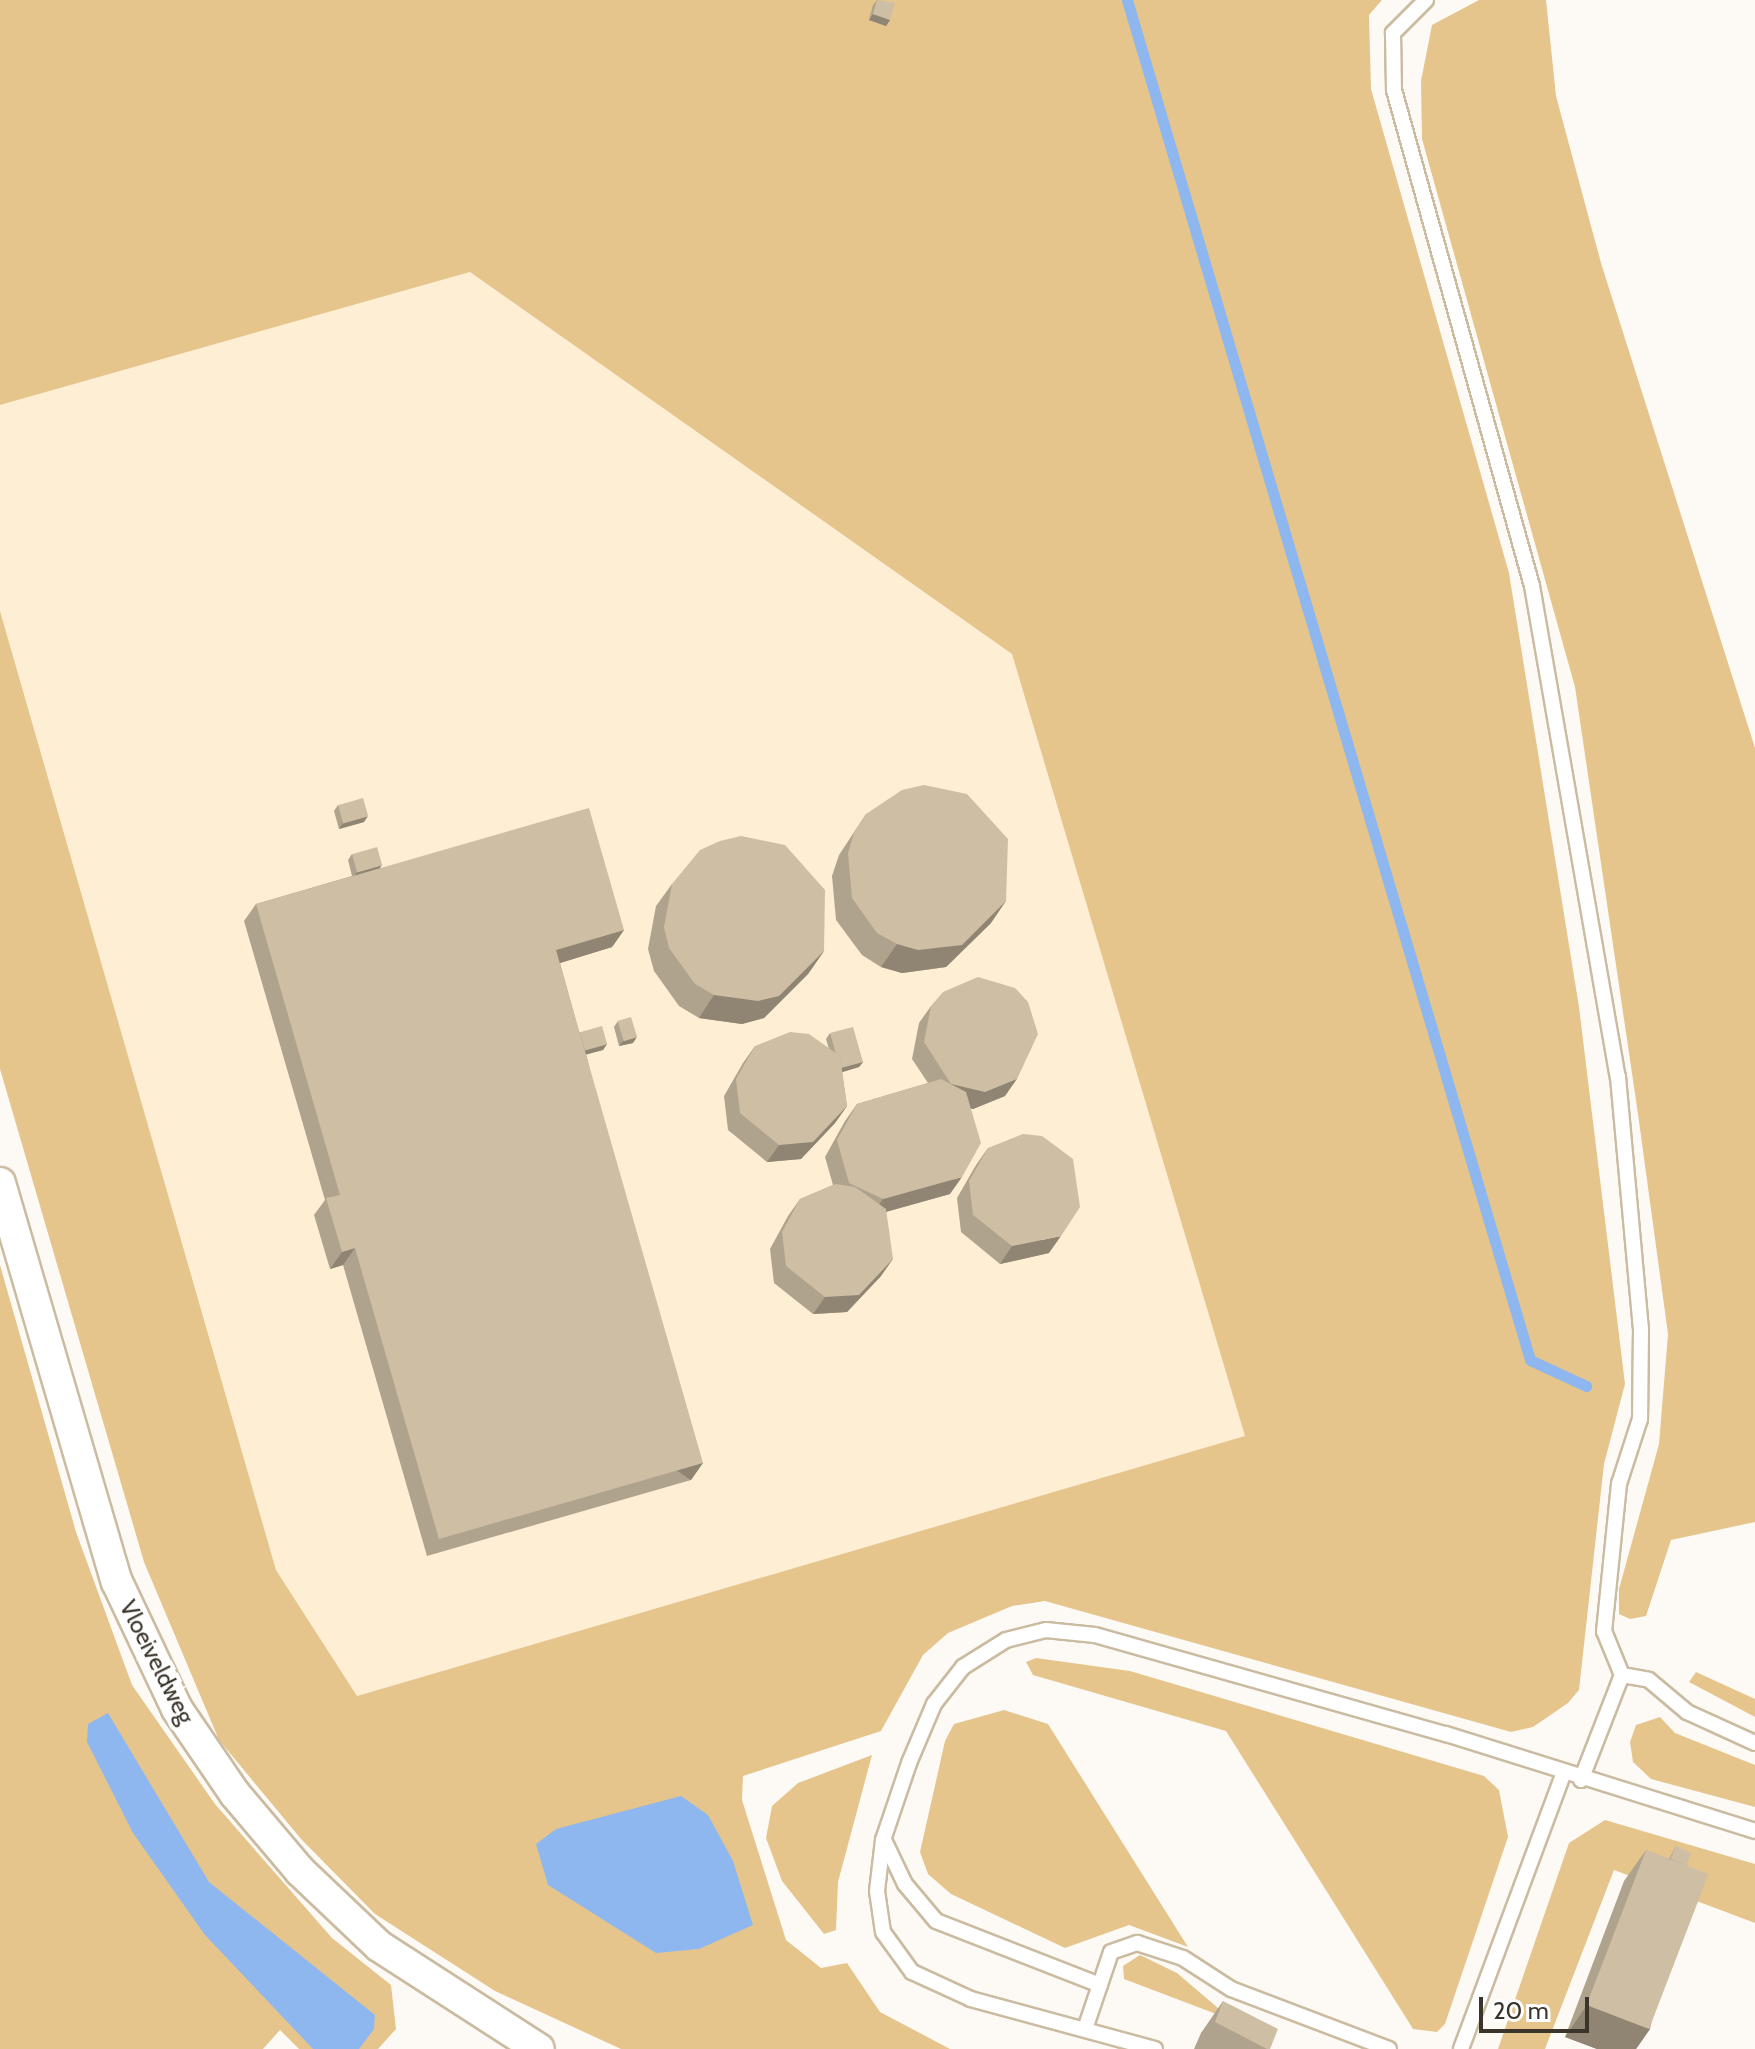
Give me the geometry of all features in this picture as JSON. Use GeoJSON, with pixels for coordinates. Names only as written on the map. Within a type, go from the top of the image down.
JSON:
{"type":"FeatureCollection","features":[{"type":"Feature","properties":{"kind":"street","name":"Vloeiveldweg"},"geometry":{"type":"LineString","coordinates":[[0,1183],[117,1582],[177,1709],[300,1871],[379,1946],[539,2049]]}},
{"type":"Feature","properties":{"kind":"lane"},"geometry":{"type":"LineString","coordinates":[[1426,0],[1393,33],[1394,90],[1532,586],[1618,1077],[1641,1328],[1640,1419],[1619,1484],[1604,1631],[1622,1675],[1581,1780]]}},
{"type":"Feature","properties":{"kind":"lane"},"geometry":{"type":"LineString","coordinates":[[1155,2049],[971,1999],[912,1972],[883,1932],[877,1891],[883,1840],[934,1704],[963,1667],[1006,1640],[1046,1630],[1271,1681],[1581,1780],[1755,1831]]}},
{"type":"Feature","properties":{"kind":"lane"},"geometry":{"type":"LineString","coordinates":[[1622,1675],[1649,1680],[1687,1712],[1755,1743]]}},
{"type":"Feature","properties":{"kind":"lane"},"geometry":{"type":"LineString","coordinates":[[1461,2049],[1563,1774]]}},
{"type":"Feature","properties":{"kind":"lane"},"geometry":{"type":"LineString","coordinates":[[883,1840],[905,1884],[936,1921],[1100,1985]]}},
{"type":"Feature","properties":{"kind":"lane"},"geometry":{"type":"LineString","coordinates":[[1085,2029],[1111,1952],[1137,1943],[1183,1958],[1231,1989],[1389,2049]]}},
{"type":"Feature","properties":{"kind":"shaded area"},"geometry":{"type":"Polygon","coordinates":[[[0,0],[1382,0],[1369,15],[1371,89],[1509,573],[1579,1007],[1625,1384],[1604,1464],[1579,1690],[1568,1703],[1533,1727],[1511,1732],[1045,1601],[1012,1606],[948,1633],[923,1655],[881,1731],[743,1776],[742,1800],[786,1940],[821,1968],[847,1963],[880,2012],[950,2049],[621,2049],[495,1991],[375,1914],[301,1839],[219,1740],[144,1562],[0,1069],[0,611],[276,1570],[357,1696],[1245,1436],[1012,654],[470,272],[0,405],[0,0]]]}},
{"type":"Feature","properties":{"kind":"shaded area"},"geometry":{"type":"Polygon","coordinates":[[[1479,0],[1546,0],[1556,96],[1601,263],[1755,748],[1755,1522],[1671,1540],[1646,1616],[1630,1619],[1619,1614],[1619,1589],[1659,1444],[1668,1334],[1638,1114],[1575,687],[1422,139],[1421,81],[1432,25],[1479,0]]]}},
{"type":"Feature","properties":{"kind":"shaded area"},"geometry":{"type":"Polygon","coordinates":[[[470,272],[1012,654],[1246,1436],[357,1696],[276,1570],[0,611],[0,405],[470,272]]]}},
{"type":"Feature","properties":{"kind":"shaded area"},"geometry":{"type":"Polygon","coordinates":[[[0,1265],[76,1532],[132,1685],[215,1804],[332,1938],[391,1985],[396,2029],[378,2049],[299,2049],[280,2030],[263,2049],[0,2049],[0,1265]]]}},
{"type":"Feature","properties":{"kind":"shaded area"},"geometry":{"type":"Polygon","coordinates":[[[1036,1658],[1130,1671],[1484,1776],[1499,1790],[1508,1837],[1445,2024],[1437,2032],[1413,2029],[1226,1731],[1033,1675],[1026,1662],[1036,1658]]]}},
{"type":"Feature","properties":{"kind":"shaded area"},"geometry":{"type":"Polygon","coordinates":[[[1696,1672],[1755,1699],[1755,1717],[1689,1682],[1696,1672]]]}},
{"type":"Feature","properties":{"kind":"shaded area"},"geometry":{"type":"Polygon","coordinates":[[[1004,1710],[1048,1724],[1188,1947],[1129,1925],[1065,1948],[951,1894],[928,1874],[920,1852],[945,1741],[954,1724],[1004,1710]]]}},
{"type":"Feature","properties":{"kind":"shaded area"},"geometry":{"type":"Polygon","coordinates":[[[1660,1717],[1675,1733],[1755,1765],[1755,1807],[1651,1779],[1633,1762],[1630,1742],[1636,1725],[1660,1717]]]}},
{"type":"Feature","properties":{"kind":"shaded area"},"geometry":{"type":"Polygon","coordinates":[[[872,1755],[838,1882],[836,1930],[824,1934],[782,1881],[766,1838],[772,1806],[798,1783],[872,1755]]]}},
{"type":"Feature","properties":{"kind":"shaded area"},"geometry":{"type":"Polygon","coordinates":[[[1605,1820],[1755,1864],[1755,1923],[1614,1870],[1545,2049],[1498,2049],[1569,1843],[1605,1820]]]}},
{"type":"Feature","properties":{"kind":"shaded area"},"geometry":{"type":"Polygon","coordinates":[[[1140,1955],[1177,1973],[1232,2020],[1124,1979],[1123,1966],[1140,1955]]]}},
{"type":"Feature","properties":{"kind":"water"},"geometry":{"type":"Polygon","coordinates":[[[108,1713],[209,1882],[375,2015],[374,2029],[359,2049],[313,2049],[205,1935],[133,1833],[87,1742],[88,1724],[108,1713]]]}},
{"type":"Feature","properties":{"kind":"water"},"geometry":{"type":"Polygon","coordinates":[[[681,1796],[708,1815],[733,1861],[753,1925],[699,1949],[656,1953],[548,1885],[536,1844],[556,1829],[681,1796]]]}},
{"type":"Feature","properties":{"kind":"building"},"geometry":{"type":"Polygon","coordinates":[[[877,0],[895,3],[890,20],[873,14],[877,0]]]}},
{"type":"Feature","properties":{"kind":"building"},"geometry":{"type":"Polygon","coordinates":[[[924,785],[967,794],[1008,839],[1006,901],[962,945],[918,950],[897,944],[877,933],[852,898],[848,853],[854,833],[866,814],[902,790],[924,785]]]}},
{"type":"Feature","properties":{"kind":"building"},"geometry":{"type":"Polygon","coordinates":[[[363,798],[368,816],[343,823],[338,805],[363,798]]]}},
{"type":"Feature","properties":{"kind":"building"},"geometry":{"type":"Polygon","coordinates":[[[589,808],[624,930],[556,950],[703,1463],[439,1539],[355,1248],[342,1252],[326,1198],[340,1195],[256,904],[589,808]]]}},
{"type":"Feature","properties":{"kind":"building"},"geometry":{"type":"Polygon","coordinates":[[[741,836],[785,845],[825,890],[824,951],[779,996],[758,1001],[714,995],[695,984],[669,948],[664,927],[672,884],[700,850],[741,836]]]}},
{"type":"Feature","properties":{"kind":"building"},"geometry":{"type":"Polygon","coordinates":[[[377,847],[382,865],[357,872],[352,854],[377,847]]]}},
{"type":"Feature","properties":{"kind":"building"},"geometry":{"type":"Polygon","coordinates":[[[978,977],[1015,988],[1028,1002],[1038,1034],[1017,1079],[985,1092],[951,1084],[924,1042],[931,1006],[943,992],[978,977]]]}},
{"type":"Feature","properties":{"kind":"building"},"geometry":{"type":"Polygon","coordinates":[[[631,1017],[637,1037],[624,1041],[618,1021],[631,1017]]]}},
{"type":"Feature","properties":{"kind":"building"},"geometry":{"type":"Polygon","coordinates":[[[602,1026],[607,1044],[585,1051],[580,1032],[602,1026]]]}},
{"type":"Feature","properties":{"kind":"building"},"geometry":{"type":"Polygon","coordinates":[[[853,1027],[863,1062],[841,1068],[840,1056],[836,1054],[830,1033],[853,1027]]]}},
{"type":"Feature","properties":{"kind":"building"},"geometry":{"type":"Polygon","coordinates":[[[790,1032],[809,1034],[840,1056],[847,1106],[813,1142],[779,1145],[740,1113],[736,1079],[755,1046],[790,1032]]]}},
{"type":"Feature","properties":{"kind":"building"},"geometry":{"type":"Polygon","coordinates":[[[941,1079],[966,1092],[981,1143],[962,1177],[883,1199],[849,1183],[837,1140],[857,1104],[941,1079]]]}},
{"type":"Feature","properties":{"kind":"building"},"geometry":{"type":"Polygon","coordinates":[[[1023,1134],[1042,1136],[1073,1159],[1080,1207],[1061,1236],[1012,1246],[973,1215],[969,1181],[988,1148],[1023,1134]]]}},
{"type":"Feature","properties":{"kind":"building"},"geometry":{"type":"Polygon","coordinates":[[[836,1184],[855,1187],[886,1209],[893,1259],[859,1295],[825,1297],[786,1266],[782,1232],[800,1199],[836,1184]]]}},
{"type":"Feature","properties":{"kind":"building"},"geometry":{"type":"Polygon","coordinates":[[[1676,1846],[1692,1853],[1686,1866],[1670,1859],[1676,1846]]]}},
{"type":"Feature","properties":{"kind":"building"},"geometry":{"type":"Polygon","coordinates":[[[1646,1850],[1709,1874],[1649,2029],[1587,2005],[1646,1850]]]}},
{"type":"Feature","properties":{"kind":"building"},"geometry":{"type":"Polygon","coordinates":[[[1223,2001],[1278,2029],[1270,2049],[1215,2022],[1223,2001]]]}},
{"type":"Feature","properties":{"kind":"waterway"},"geometry":{"type":"LineString","coordinates":[[1127,0],[1530,1360],[1586,1386]]}}]}
